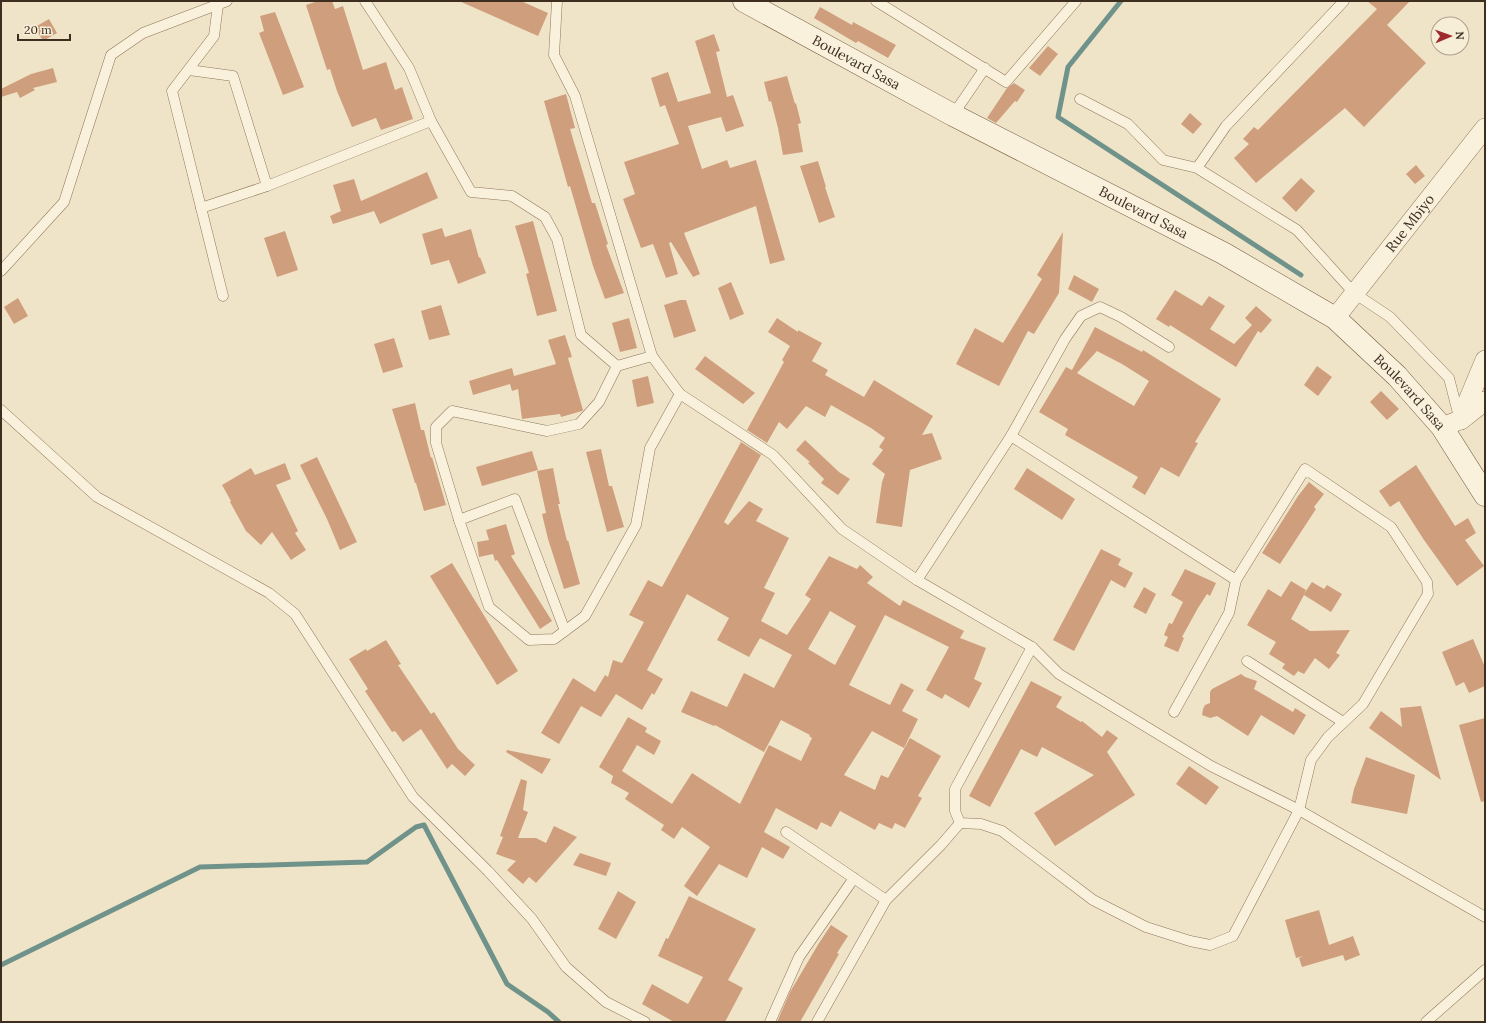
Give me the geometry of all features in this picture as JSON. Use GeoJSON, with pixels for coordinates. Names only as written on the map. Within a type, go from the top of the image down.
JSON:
{"type":"FeatureCollection","features":[{"type":"Feature","properties":{"kind":"street","name":"Boulevard Sasa"},"geometry":{"type":"LineString","coordinates":[[744,1],[954,115],[1223,253],[1335,318],[1397,376],[1451,423],[1485,495]]}},
{"type":"Feature","properties":{"kind":"street","name":"Rue Mbiyo"},"geometry":{"type":"LineString","coordinates":[[1335,318],[1485,128]]}},
{"type":"Feature","properties":{"kind":"street"},"geometry":{"type":"LineString","coordinates":[[1451,423],[1485,360]]}},
{"type":"Feature","properties":{"kind":"street"},"geometry":{"type":"LineString","coordinates":[[1451,423],[1485,401]]}},
{"type":"Feature","properties":{"kind":"lane"},"geometry":{"type":"LineString","coordinates":[[365,1],[409,68],[432,121],[471,192],[512,196],[545,217],[557,239],[581,335],[617,366]]}},
{"type":"Feature","properties":{"kind":"lane"},"geometry":{"type":"LineString","coordinates":[[557,1],[554,55],[575,96],[652,356],[680,394],[773,455],[842,529],[916,580],[1032,647],[1059,674],[1211,766],[1299,810],[1485,918]]}},
{"type":"Feature","properties":{"kind":"lane"},"geometry":{"type":"LineString","coordinates":[[876,1],[1006,82],[1076,1]]}},
{"type":"Feature","properties":{"kind":"lane"},"geometry":{"type":"LineString","coordinates":[[1197,168],[1226,126],[1344,1]]}},
{"type":"Feature","properties":{"kind":"lane"},"geometry":{"type":"LineString","coordinates":[[223,3],[214,36],[172,92],[224,296]]}},
{"type":"Feature","properties":{"kind":"lane"},"geometry":{"type":"LineString","coordinates":[[1,271],[64,202],[111,55],[143,33],[223,3]]}},
{"type":"Feature","properties":{"kind":"lane"},"geometry":{"type":"LineString","coordinates":[[954,115],[985,68]]}},
{"type":"Feature","properties":{"kind":"lane"},"geometry":{"type":"LineString","coordinates":[[189,70],[233,76],[267,186]]}},
{"type":"Feature","properties":{"kind":"lane"},"geometry":{"type":"LineString","coordinates":[[1080,99],[1128,124],[1163,160],[1197,168],[1298,230],[1354,293],[1390,317],[1449,378],[1451,423]]}},
{"type":"Feature","properties":{"kind":"lane"},"geometry":{"type":"LineString","coordinates":[[201,208],[267,186],[432,121]]}},
{"type":"Feature","properties":{"kind":"lane"},"geometry":{"type":"LineString","coordinates":[[916,580],[1011,436],[1065,338],[1082,316],[1100,307],[1121,317],[1169,347]]}},
{"type":"Feature","properties":{"kind":"lane"},"geometry":{"type":"LineString","coordinates":[[652,356],[617,366],[599,402],[579,424],[548,431],[452,411],[436,427],[436,443],[459,520],[489,607],[530,640],[554,639],[585,616],[636,525],[650,448],[680,394]]}},
{"type":"Feature","properties":{"kind":"lane"},"geometry":{"type":"LineString","coordinates":[[1,410],[97,497],[269,592],[295,614],[413,797],[488,871],[532,919],[566,967],[606,1002],[645,1022]]}},
{"type":"Feature","properties":{"kind":"lane"},"geometry":{"type":"LineString","coordinates":[[1011,436],[1236,580]]}},
{"type":"Feature","properties":{"kind":"lane"},"geometry":{"type":"LineString","coordinates":[[818,1022],[886,900],[960,824],[981,824],[1002,831],[1093,900],[1146,927],[1190,941],[1210,945],[1233,936],[1299,810],[1311,760],[1328,737],[1363,704],[1428,594],[1427,582],[1391,527],[1305,469],[1236,580],[1229,613],[1174,712]]}},
{"type":"Feature","properties":{"kind":"lane"},"geometry":{"type":"LineString","coordinates":[[459,520],[514,499],[565,631]]}},
{"type":"Feature","properties":{"kind":"lane"},"geometry":{"type":"LineString","coordinates":[[960,824],[955,812],[956,790],[1032,647]]}},
{"type":"Feature","properties":{"kind":"lane"},"geometry":{"type":"LineString","coordinates":[[1247,661],[1343,722]]}},
{"type":"Feature","properties":{"kind":"lane"},"geometry":{"type":"LineString","coordinates":[[786,832],[886,900]]}},
{"type":"Feature","properties":{"kind":"lane"},"geometry":{"type":"LineString","coordinates":[[770,1022],[799,957],[854,878]]}},
{"type":"Feature","properties":{"kind":"lane"},"geometry":{"type":"LineString","coordinates":[[1426,1022],[1485,970]]}},
{"type":"Feature","properties":{"kind":"building"},"geometry":{"type":"Polygon","coordinates":[[[318,1],[332,1],[335,9],[343,6],[363,70],[386,62],[395,90],[402,87],[413,119],[381,130],[376,118],[352,127],[337,91],[330,69],[327,70],[306,5],[318,1]]]}},
{"type":"Feature","properties":{"kind":"building"},"geometry":{"type":"Polygon","coordinates":[[[459,1],[521,1],[548,13],[538,36],[459,1]]]}},
{"type":"Feature","properties":{"kind":"building"},"geometry":{"type":"Polygon","coordinates":[[[1367,1],[1410,1],[1387,25],[1426,63],[1364,127],[1345,108],[1256,183],[1234,158],[1249,144],[1243,139],[1254,127],[1258,130],[1377,9],[1367,1]]]}},
{"type":"Feature","properties":{"kind":"building"},"geometry":{"type":"Polygon","coordinates":[[[820,7],[852,25],[853,22],[896,45],[888,58],[858,41],[856,43],[814,18],[820,7]]]}},
{"type":"Feature","properties":{"kind":"building"},"geometry":{"type":"Polygon","coordinates":[[[275,12],[304,87],[283,95],[259,33],[264,31],[260,16],[275,12]]]}},
{"type":"Feature","properties":{"kind":"building"},"geometry":{"type":"Polygon","coordinates":[[[49,19],[57,33],[43,41],[35,27],[49,19]]]}},
{"type":"Feature","properties":{"kind":"building"},"geometry":{"type":"Polygon","coordinates":[[[714,34],[720,51],[716,52],[727,97],[733,95],[744,126],[726,132],[721,117],[688,126],[702,169],[727,160],[730,168],[756,160],[785,260],[770,264],[756,206],[684,233],[700,274],[693,277],[671,242],[669,243],[678,274],[666,278],[653,244],[641,248],[623,199],[635,194],[624,162],[679,144],[665,105],[660,107],[651,78],[668,72],[678,102],[711,93],[695,41],[714,34]]]}},
{"type":"Feature","properties":{"kind":"building"},"geometry":{"type":"Polygon","coordinates":[[[1048,46],[1058,54],[1040,76],[1029,68],[1048,46]]]}},
{"type":"Feature","properties":{"kind":"building"},"geometry":{"type":"Polygon","coordinates":[[[53,68],[57,82],[33,88],[35,90],[20,98],[17,92],[1,97],[1,89],[31,74],[53,68]]]}},
{"type":"Feature","properties":{"kind":"building"},"geometry":{"type":"Polygon","coordinates":[[[787,76],[801,123],[798,124],[803,152],[783,155],[771,101],[769,102],[764,82],[787,76]]]}},
{"type":"Feature","properties":{"kind":"building"},"geometry":{"type":"Polygon","coordinates":[[[1014,83],[1025,90],[1017,102],[1015,101],[996,123],[987,118],[1007,88],[1014,83]]]}},
{"type":"Feature","properties":{"kind":"building"},"geometry":{"type":"Polygon","coordinates":[[[566,94],[575,128],[570,129],[592,203],[595,203],[608,244],[606,245],[624,293],[605,299],[593,266],[570,186],[568,187],[544,101],[566,94]]]}},
{"type":"Feature","properties":{"kind":"building"},"geometry":{"type":"Polygon","coordinates":[[[1190,113],[1202,124],[1193,134],[1181,124],[1190,113]]]}},
{"type":"Feature","properties":{"kind":"building"},"geometry":{"type":"Polygon","coordinates":[[[818,161],[835,217],[819,223],[800,166],[818,161]]]}},
{"type":"Feature","properties":{"kind":"building"},"geometry":{"type":"Polygon","coordinates":[[[1416,165],[1425,176],[1415,184],[1406,174],[1416,165]]]}},
{"type":"Feature","properties":{"kind":"building"},"geometry":{"type":"Polygon","coordinates":[[[427,172],[438,198],[380,224],[374,211],[333,224],[330,216],[341,211],[333,185],[354,179],[361,201],[427,172]]]}},
{"type":"Feature","properties":{"kind":"building"},"geometry":{"type":"Polygon","coordinates":[[[1301,178],[1315,191],[1296,212],[1282,198],[1301,178]]]}},
{"type":"Feature","properties":{"kind":"building"},"geometry":{"type":"Polygon","coordinates":[[[533,221],[557,311],[537,316],[526,274],[529,273],[515,226],[533,221]]]}},
{"type":"Feature","properties":{"kind":"building"},"geometry":{"type":"Polygon","coordinates":[[[442,228],[445,237],[471,229],[479,258],[480,257],[486,273],[458,284],[449,260],[431,265],[422,234],[442,228]]]}},
{"type":"Feature","properties":{"kind":"building"},"geometry":{"type":"Polygon","coordinates":[[[285,231],[298,270],[277,277],[264,238],[285,231]]]}},
{"type":"Feature","properties":{"kind":"building"},"geometry":{"type":"Polygon","coordinates":[[[1063,232],[1059,293],[1034,334],[1028,331],[999,386],[956,364],[975,328],[1003,343],[1042,279],[1037,275],[1063,232]]]}},
{"type":"Feature","properties":{"kind":"building"},"geometry":{"type":"Polygon","coordinates":[[[1074,275],[1099,289],[1092,302],[1068,289],[1074,275]]]}},
{"type":"Feature","properties":{"kind":"building"},"geometry":{"type":"Polygon","coordinates":[[[731,282],[744,314],[730,320],[718,288],[731,282]]]}},
{"type":"Feature","properties":{"kind":"building"},"geometry":{"type":"Polygon","coordinates":[[[1175,290],[1202,306],[1209,296],[1225,306],[1210,329],[1234,344],[1252,325],[1245,318],[1256,306],[1272,320],[1261,333],[1258,331],[1236,367],[1170,325],[1169,327],[1156,319],[1175,290]]]}},
{"type":"Feature","properties":{"kind":"building"},"geometry":{"type":"Polygon","coordinates":[[[18,298],[28,316],[14,324],[4,307],[18,298]]]}},
{"type":"Feature","properties":{"kind":"building"},"geometry":{"type":"Polygon","coordinates":[[[680,300],[686,300],[696,331],[674,338],[664,305],[680,300]]]}},
{"type":"Feature","properties":{"kind":"building"},"geometry":{"type":"Polygon","coordinates":[[[441,305],[450,335],[429,340],[421,311],[441,305]]]}},
{"type":"Feature","properties":{"kind":"building"},"geometry":{"type":"Polygon","coordinates":[[[629,318],[637,348],[620,352],[612,323],[629,318]]]}},
{"type":"Feature","properties":{"kind":"building"},"geometry":{"type":"Polygon","coordinates":[[[777,318],[798,332],[798,330],[822,343],[812,361],[828,370],[825,375],[864,397],[874,380],[933,416],[922,435],[932,433],[942,459],[910,470],[902,527],[876,523],[882,482],[885,474],[872,464],[883,450],[879,447],[885,438],[871,428],[831,405],[825,417],[806,406],[787,429],[779,422],[767,443],[747,430],[784,362],[782,360],[790,346],[768,332],[777,318]]]}},
{"type":"Feature","properties":{"kind":"building"},"geometry":{"type":"Polygon","coordinates":[[[1095,327],[1142,352],[1143,350],[1221,399],[1195,442],[1198,443],[1179,477],[1161,467],[1145,495],[1132,487],[1138,477],[1065,435],[1068,429],[1039,412],[1066,367],[1072,370],[1095,327]],[[1097,351],[1077,373],[1134,406],[1149,381],[1122,364],[1097,351]]]}},
{"type":"Feature","properties":{"kind":"building"},"geometry":{"type":"Polygon","coordinates":[[[565,335],[572,357],[568,358],[583,410],[582,411],[561,417],[560,414],[522,419],[518,389],[512,391],[510,384],[473,395],[469,381],[512,368],[514,376],[556,364],[548,340],[565,335]]]}},
{"type":"Feature","properties":{"kind":"building"},"geometry":{"type":"Polygon","coordinates":[[[394,338],[403,367],[383,373],[374,344],[394,338]]]}},
{"type":"Feature","properties":{"kind":"building"},"geometry":{"type":"Polygon","coordinates":[[[705,356],[755,393],[743,404],[695,369],[705,356]]]}},
{"type":"Feature","properties":{"kind":"building"},"geometry":{"type":"Polygon","coordinates":[[[1317,366],[1332,377],[1318,396],[1304,385],[1317,366]]]}},
{"type":"Feature","properties":{"kind":"building"},"geometry":{"type":"Polygon","coordinates":[[[648,376],[654,403],[637,407],[632,380],[648,376]]]}},
{"type":"Feature","properties":{"kind":"building"},"geometry":{"type":"Polygon","coordinates":[[[1381,391],[1399,409],[1387,420],[1370,402],[1381,391]]]}},
{"type":"Feature","properties":{"kind":"building"},"geometry":{"type":"Polygon","coordinates":[[[415,403],[421,430],[424,430],[446,505],[424,511],[392,409],[415,403]]]}},
{"type":"Feature","properties":{"kind":"building"},"geometry":{"type":"Polygon","coordinates":[[[805,440],[839,472],[850,479],[838,495],[821,483],[824,479],[808,463],[810,462],[796,450],[805,440]]]}},
{"type":"Feature","properties":{"kind":"building"},"geometry":{"type":"Polygon","coordinates":[[[741,442],[761,455],[724,522],[728,525],[749,501],[763,509],[756,521],[789,538],[764,588],[775,593],[761,621],[787,635],[811,599],[805,595],[829,556],[857,569],[860,565],[873,577],[867,583],[900,606],[903,600],[964,631],[960,638],[986,648],[974,679],[982,683],[969,708],[945,694],[942,699],[926,690],[949,647],[885,615],[849,685],[890,705],[901,683],[914,690],[902,711],[918,719],[904,748],[872,731],[844,775],[875,790],[881,775],[888,778],[910,738],[941,756],[918,796],[922,798],[905,828],[895,823],[892,829],[879,823],[875,830],[840,811],[831,827],[821,822],[817,830],[776,808],[764,832],[790,847],[783,859],[762,847],[747,878],[719,864],[697,896],[684,886],[710,847],[682,827],[674,839],[661,830],[664,825],[625,799],[629,793],[611,783],[613,776],[599,767],[628,717],[647,728],[645,732],[661,741],[654,755],[637,745],[622,771],[672,804],[692,773],[740,804],[769,745],[801,761],[812,738],[809,736],[810,735],[781,720],[764,752],[715,725],[714,726],[681,712],[691,691],[727,707],[744,673],[774,688],[792,655],[760,638],[749,657],[717,640],[729,618],[687,594],[647,670],[663,679],[654,695],[652,693],[642,710],[616,694],[601,717],[581,706],[559,744],[541,733],[573,678],[595,692],[605,675],[608,677],[613,660],[622,663],[644,622],[629,615],[648,580],[662,587],[741,442]],[[830,611],[808,649],[835,665],[856,626],[830,611]]]}},
{"type":"Feature","properties":{"kind":"building"},"geometry":{"type":"Polygon","coordinates":[[[601,449],[609,486],[612,486],[624,527],[607,532],[586,452],[601,449]]]}},
{"type":"Feature","properties":{"kind":"building"},"geometry":{"type":"Polygon","coordinates":[[[532,451],[538,470],[482,486],[476,467],[532,451]]]}},
{"type":"Feature","properties":{"kind":"building"},"geometry":{"type":"Polygon","coordinates":[[[317,457],[357,542],[340,550],[327,519],[300,465],[317,457]]]}},
{"type":"Feature","properties":{"kind":"building"},"geometry":{"type":"Polygon","coordinates":[[[285,463],[291,479],[276,485],[298,531],[295,533],[306,550],[291,560],[272,532],[261,545],[246,531],[222,485],[251,468],[255,475],[285,463]]]}},
{"type":"Feature","properties":{"kind":"building"},"geometry":{"type":"Polygon","coordinates":[[[1416,465],[1455,526],[1468,518],[1476,533],[1465,540],[1484,566],[1457,586],[1424,540],[1399,501],[1390,507],[1379,491],[1416,465]]]}},
{"type":"Feature","properties":{"kind":"building"},"geometry":{"type":"Polygon","coordinates":[[[553,468],[560,504],[558,504],[580,584],[564,589],[548,539],[542,514],[546,513],[537,471],[553,468]]]}},
{"type":"Feature","properties":{"kind":"building"},"geometry":{"type":"Polygon","coordinates":[[[1027,468],[1075,499],[1062,520],[1014,489],[1027,468]]]}},
{"type":"Feature","properties":{"kind":"building"},"geometry":{"type":"Polygon","coordinates":[[[1309,482],[1324,494],[1314,507],[1316,509],[1280,564],[1262,553],[1298,496],[1309,482]]]}},
{"type":"Feature","properties":{"kind":"building"},"geometry":{"type":"Polygon","coordinates":[[[506,524],[515,554],[511,556],[552,621],[540,629],[497,560],[495,561],[493,554],[479,557],[477,542],[489,540],[486,530],[506,524]]]}},
{"type":"Feature","properties":{"kind":"building"},"geometry":{"type":"Polygon","coordinates":[[[1101,549],[1121,559],[1118,565],[1133,573],[1125,588],[1111,580],[1074,651],[1053,640],[1101,549]]]}},
{"type":"Feature","properties":{"kind":"building"},"geometry":{"type":"Polygon","coordinates":[[[452,563],[518,671],[497,685],[430,576],[452,563]]]}},
{"type":"Feature","properties":{"kind":"building"},"geometry":{"type":"Polygon","coordinates":[[[1185,569],[1216,583],[1210,596],[1207,594],[1198,608],[1182,637],[1184,638],[1178,652],[1164,646],[1168,637],[1164,635],[1169,623],[1172,624],[1183,602],[1171,595],[1185,569]]]}},
{"type":"Feature","properties":{"kind":"building"},"geometry":{"type":"Polygon","coordinates":[[[1291,581],[1306,590],[1304,594],[1312,582],[1324,589],[1327,585],[1342,594],[1331,612],[1304,595],[1291,619],[1310,631],[1350,630],[1336,653],[1340,655],[1329,669],[1315,658],[1304,674],[1298,671],[1294,676],[1282,668],[1285,664],[1269,654],[1276,642],[1247,625],[1268,589],[1281,597],[1291,581]]]}},
{"type":"Feature","properties":{"kind":"building"},"geometry":{"type":"Polygon","coordinates":[[[1144,587],[1156,594],[1146,614],[1133,607],[1144,587]]]}},
{"type":"Feature","properties":{"kind":"building"},"geometry":{"type":"Polygon","coordinates":[[[1473,639],[1485,667],[1485,686],[1469,693],[1464,682],[1456,686],[1442,652],[1473,639]]]}},
{"type":"Feature","properties":{"kind":"building"},"geometry":{"type":"Polygon","coordinates":[[[386,640],[401,664],[398,665],[431,714],[434,712],[458,749],[475,765],[465,776],[452,764],[447,769],[421,729],[403,742],[395,731],[392,732],[365,691],[368,689],[349,659],[386,640]]]}},
{"type":"Feature","properties":{"kind":"building"},"geometry":{"type":"Polygon","coordinates":[[[1241,674],[1257,681],[1254,689],[1293,712],[1295,708],[1306,715],[1294,735],[1261,715],[1248,736],[1217,716],[1210,718],[1202,715],[1205,705],[1210,703],[1210,692],[1212,689],[1241,674]]]}},
{"type":"Feature","properties":{"kind":"building"},"geometry":{"type":"Polygon","coordinates":[[[1031,681],[1062,697],[1056,707],[1081,722],[1082,721],[1102,737],[1107,730],[1118,738],[1107,752],[1135,795],[1055,846],[1034,813],[1094,775],[1042,747],[1037,757],[1021,749],[990,807],[969,796],[1031,681]]]}},
{"type":"Feature","properties":{"kind":"building"},"geometry":{"type":"Polygon","coordinates":[[[1421,706],[1441,780],[1369,728],[1381,711],[1402,727],[1400,708],[1421,706]]]}},
{"type":"Feature","properties":{"kind":"building"},"geometry":{"type":"Polygon","coordinates":[[[1485,718],[1485,801],[1481,802],[1459,725],[1485,718]]]}},
{"type":"Feature","properties":{"kind":"building"},"geometry":{"type":"Polygon","coordinates":[[[507,750],[551,759],[542,774],[506,752],[507,750]]]}},
{"type":"Feature","properties":{"kind":"building"},"geometry":{"type":"Polygon","coordinates":[[[1366,757],[1415,775],[1407,814],[1351,803],[1354,789],[1366,757]]]}},
{"type":"Feature","properties":{"kind":"building"},"geometry":{"type":"Polygon","coordinates":[[[1189,766],[1219,787],[1206,805],[1176,784],[1189,766]]]}},
{"type":"Feature","properties":{"kind":"building"},"geometry":{"type":"Polygon","coordinates":[[[521,779],[527,781],[523,810],[528,812],[518,838],[536,838],[546,843],[554,826],[577,837],[536,883],[529,877],[523,884],[507,870],[516,861],[496,854],[503,837],[500,836],[521,779]]]}},
{"type":"Feature","properties":{"kind":"building"},"geometry":{"type":"Polygon","coordinates":[[[580,853],[611,863],[606,876],[573,865],[580,853]]]}},
{"type":"Feature","properties":{"kind":"building"},"geometry":{"type":"Polygon","coordinates":[[[618,891],[636,902],[616,939],[598,929],[618,891]]]}},
{"type":"Feature","properties":{"kind":"building"},"geometry":{"type":"Polygon","coordinates":[[[689,896],[756,929],[728,980],[743,988],[725,1022],[674,1022],[642,1004],[652,984],[688,1004],[703,977],[658,956],[689,896]]]}},
{"type":"Feature","properties":{"kind":"building"},"geometry":{"type":"Polygon","coordinates":[[[1319,910],[1329,945],[1353,936],[1360,955],[1345,961],[1343,955],[1302,967],[1299,958],[1303,956],[1296,958],[1285,920],[1319,910]]]}},
{"type":"Feature","properties":{"kind":"building"},"geometry":{"type":"Polygon","coordinates":[[[831,925],[848,936],[837,953],[839,954],[800,1022],[777,1022],[790,992],[831,925]]]}},
{"type":"Feature","properties":{"kind":"waterway"},"geometry":{"type":"LineString","coordinates":[[1121,1],[1068,67],[1058,117],[1301,275]]}},
{"type":"Feature","properties":{"kind":"waterway"},"geometry":{"type":"LineString","coordinates":[[1,965],[200,867],[367,862],[416,827],[424,825],[507,984],[548,1012],[559,1022]]}}]}
